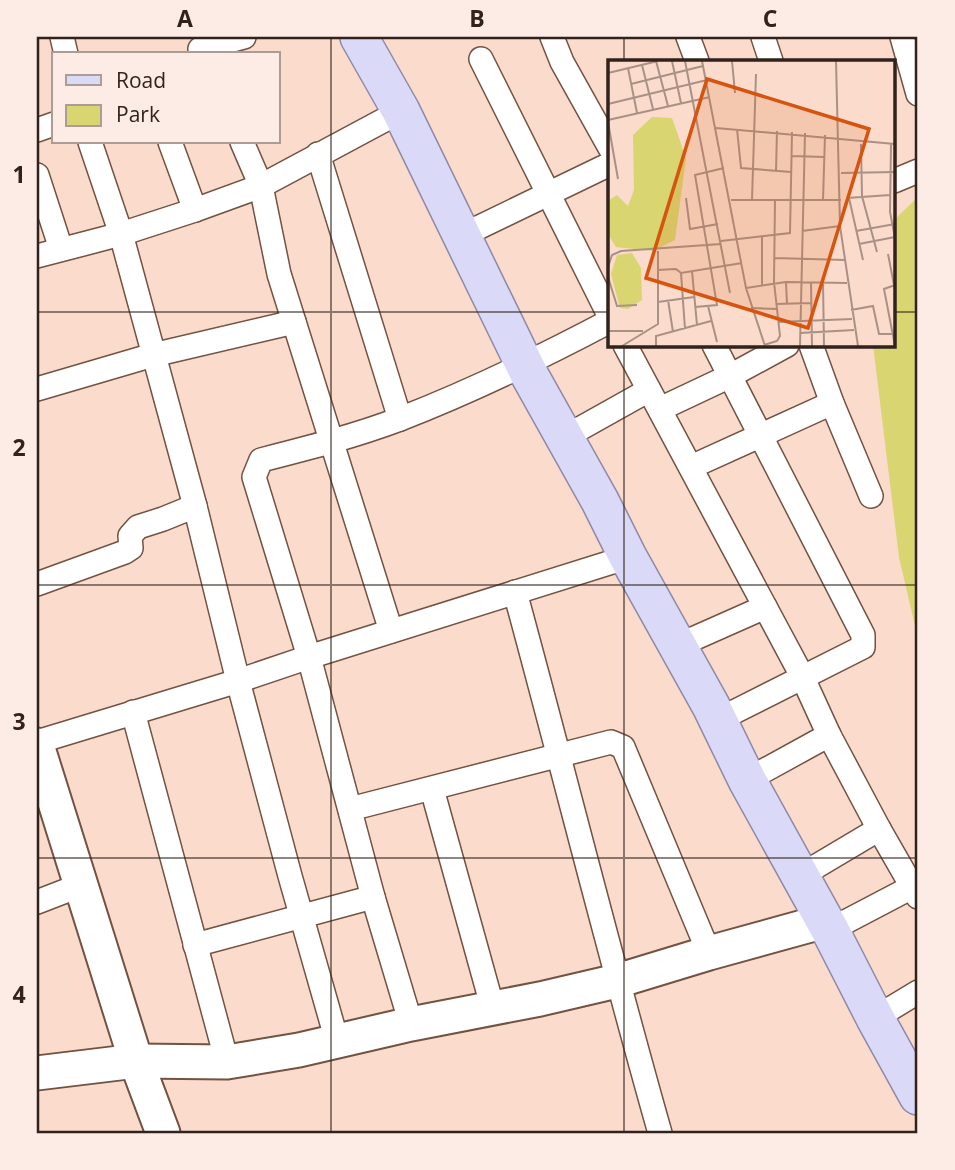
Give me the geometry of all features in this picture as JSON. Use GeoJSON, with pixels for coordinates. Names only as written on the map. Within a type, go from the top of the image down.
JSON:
{"type":"FeatureCollection","features":[{"type":"Feature","properties":{"kind":"main road"},"geometry":{"type":"LineString","coordinates":[[359,37],[401,111],[525,365],[718,720],[747,780],[828,925],[875,1018],[916,1084]]}},
{"type":"Feature","properties":{"kind":"street"},"geometry":{"type":"LineString","coordinates":[[199,47],[244,37]]}},
{"type":"Feature","properties":{"kind":"street"},"geometry":{"type":"LineString","coordinates":[[552,37],[562,62],[608,145]]}},
{"type":"Feature","properties":{"kind":"street"},"geometry":{"type":"LineString","coordinates":[[688,37],[697,60]]}},
{"type":"Feature","properties":{"kind":"street"},"geometry":{"type":"LineString","coordinates":[[763,37],[771,60]]}},
{"type":"Feature","properties":{"kind":"street"},"geometry":{"type":"LineString","coordinates":[[902,37],[902,65],[918,94]]}},
{"type":"Feature","properties":{"kind":"street"},"geometry":{"type":"LineString","coordinates":[[481,59],[608,311]]}},
{"type":"Feature","properties":{"kind":"street"},"geometry":{"type":"LineString","coordinates":[[37,256],[121,234],[261,186],[401,111]]}},
{"type":"Feature","properties":{"kind":"street"},"geometry":{"type":"LineString","coordinates":[[91,144],[121,234],[195,506],[238,681],[337,1041]]}},
{"type":"Feature","properties":{"kind":"street"},"geometry":{"type":"LineString","coordinates":[[171,144],[195,210]]}},
{"type":"Feature","properties":{"kind":"street"},"geometry":{"type":"LineString","coordinates":[[243,144],[261,186],[279,274],[391,631]]}},
{"type":"Feature","properties":{"kind":"street"},"geometry":{"type":"LineString","coordinates":[[318,154],[400,419]]}},
{"type":"Feature","properties":{"kind":"street"},"geometry":{"type":"LineString","coordinates":[[461,236],[608,165]]}},
{"type":"Feature","properties":{"kind":"street"},"geometry":{"type":"LineString","coordinates":[[895,181],[918,171]]}},
{"type":"Feature","properties":{"kind":"street"},"geometry":{"type":"LineString","coordinates":[[37,175],[61,249]]}},
{"type":"Feature","properties":{"kind":"street"},"geometry":{"type":"LineString","coordinates":[[411,1024],[373,897],[309,657],[254,477],[261,460],[331,442],[400,419],[525,365],[608,314]]}},
{"type":"Feature","properties":{"kind":"street"},"geometry":{"type":"LineString","coordinates":[[37,390],[153,355],[294,322]]}},
{"type":"Feature","properties":{"kind":"street"},"geometry":{"type":"LineString","coordinates":[[37,1073],[136,1061],[227,1062],[299,1050],[617,981],[709,953],[828,925],[915,892],[829,735],[802,676],[626,346]]}},
{"type":"Feature","properties":{"kind":"street"},"geometry":{"type":"LineString","coordinates":[[715,346],[863,635],[863,647],[718,720]]}},
{"type":"Feature","properties":{"kind":"street"},"geometry":{"type":"LineString","coordinates":[[565,437],[654,399],[730,376],[785,346]]}},
{"type":"Feature","properties":{"kind":"street"},"geometry":{"type":"LineString","coordinates":[[811,346],[871,496]]}},
{"type":"Feature","properties":{"kind":"street"},"geometry":{"type":"LineString","coordinates":[[691,467],[832,403]]}},
{"type":"Feature","properties":{"kind":"street"},"geometry":{"type":"LineString","coordinates":[[37,584],[125,552],[131,548],[130,536],[138,527],[195,506]]}},
{"type":"Feature","properties":{"kind":"street"},"geometry":{"type":"LineString","coordinates":[[163,1133],[136,1061],[37,748],[133,712],[628,557]]}},
{"type":"Feature","properties":{"kind":"street"},"geometry":{"type":"LineString","coordinates":[[515,592],[617,981],[660,1133]]}},
{"type":"Feature","properties":{"kind":"street"},"geometry":{"type":"LineString","coordinates":[[677,646],[765,607]]}},
{"type":"Feature","properties":{"kind":"street"},"geometry":{"type":"LineString","coordinates":[[133,712],[227,1062]]}},
{"type":"Feature","properties":{"kind":"street"},"geometry":{"type":"LineString","coordinates":[[747,780],[829,735]]}},
{"type":"Feature","properties":{"kind":"street"},"geometry":{"type":"LineString","coordinates":[[350,809],[611,742],[623,747],[709,953]]}},
{"type":"Feature","properties":{"kind":"street"},"geometry":{"type":"LineString","coordinates":[[432,789],[493,1009]]}},
{"type":"Feature","properties":{"kind":"street"},"geometry":{"type":"LineString","coordinates":[[800,876],[879,829]]}},
{"type":"Feature","properties":{"kind":"street"},"geometry":{"type":"LineString","coordinates":[[37,902],[81,885]]}},
{"type":"Feature","properties":{"kind":"street"},"geometry":{"type":"LineString","coordinates":[[195,945],[373,897]]}},
{"type":"Feature","properties":{"kind":"street"},"geometry":{"type":"LineString","coordinates":[[875,1018],[918,992]]}},
{"type":"Feature","properties":{"kind":"green space"},"geometry":{"type":"Polygon","coordinates":[[[918,197],[918,639],[899,557],[873,346],[895,346],[895,219],[918,197]]]}}]}
